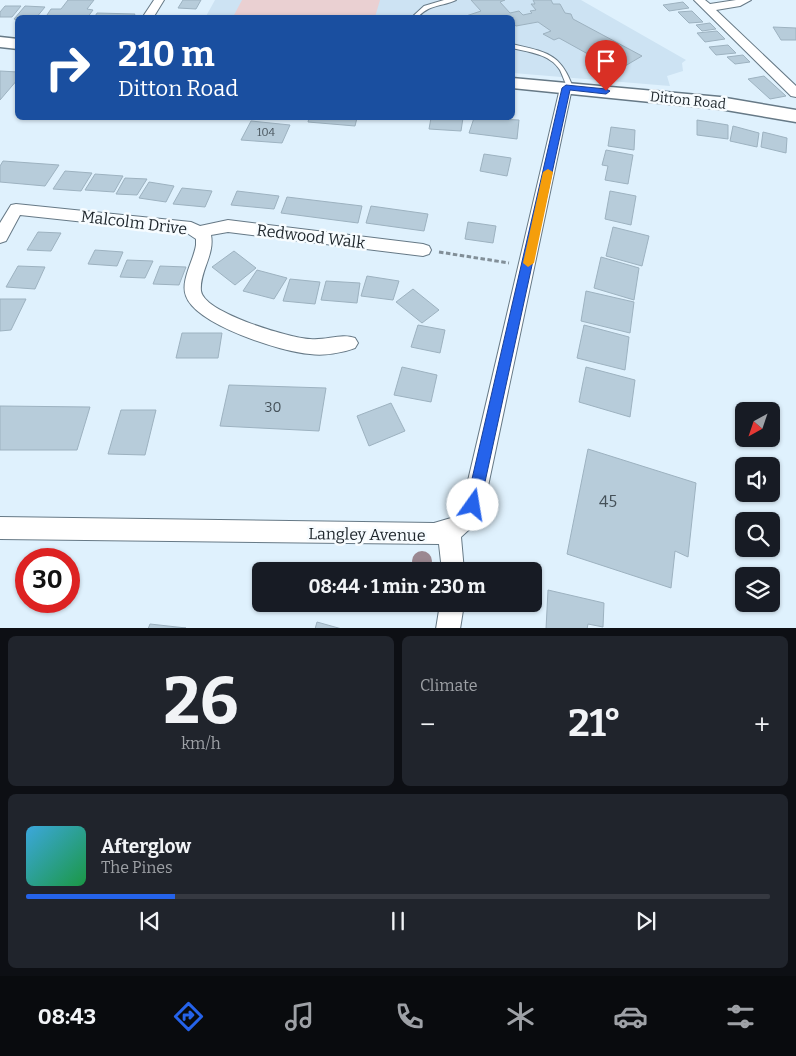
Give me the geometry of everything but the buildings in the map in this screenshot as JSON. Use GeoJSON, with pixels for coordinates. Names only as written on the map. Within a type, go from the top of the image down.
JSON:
{"type":"FeatureCollection","features":[{"type":"Feature","properties":{"kind":"street"},"geometry":{"type":"LineString","coordinates":[[149,15],[159,0]]}},
{"type":"Feature","properties":{"kind":"street"},"geometry":{"type":"LineString","coordinates":[[703,4],[736,4],[746,0]]}},
{"type":"Feature","properties":{"kind":"street"},"geometry":{"type":"LineString","coordinates":[[703,4],[796,93]]}},
{"type":"Feature","properties":{"kind":"street"},"geometry":{"type":"LineString","coordinates":[[0,42],[15,44]]}},
{"type":"Feature","properties":{"kind":"street","name":"Ditton Road"},"geometry":{"type":"LineString","coordinates":[[515,84],[720,103],[796,116]]}},
{"type":"Feature","properties":{"kind":"street","name":"Langley Avenue"},"geometry":{"type":"LineString","coordinates":[[0,528],[434,534],[449,531],[464,522],[473,505],[568,88]]}},
{"type":"Feature","properties":{"kind":"street","name":"Malcolm Drive"},"geometry":{"type":"LineString","coordinates":[[0,237],[8,207],[191,228],[204,236],[204,248],[192,289],[194,297],[209,310],[238,327],[275,340],[312,347],[349,343]]}},
{"type":"Feature","properties":{"kind":"street","name":"Redwood Walk"},"geometry":{"type":"LineString","coordinates":[[200,232],[228,226],[423,250]]}},
{"type":"Feature","properties":{"kind":"street"},"geometry":{"type":"LineString","coordinates":[[449,531],[452,562]]}},
{"type":"Feature","properties":{"kind":"street"},"geometry":{"type":"LineString","coordinates":[[448,628],[451,612]]}},
{"type":"Feature","properties":{"kind":"lane"},"geometry":{"type":"LineString","coordinates":[[416,15],[428,5],[453,0]]}},
{"type":"Feature","properties":{"kind":"lane"},"geometry":{"type":"LineString","coordinates":[[515,47],[548,55],[558,61],[566,75],[568,88]]}},
{"type":"Feature","properties":{"kind":"path"},"geometry":{"type":"LineString","coordinates":[[423,250],[528,265]]}},
{"type":"Feature","properties":{"kind":"shaded area"},"geometry":{"type":"Polygon","coordinates":[[[215,0],[581,0],[686,60],[682,63],[683,71],[667,76],[670,86],[515,73],[515,15],[207,15],[215,0]]]}},
{"type":"Feature","properties":{"kind":"shaded area"},"geometry":{"type":"Polygon","coordinates":[[[242,0],[380,0],[376,15],[234,15],[242,0]]]}},
{"type":"Feature","properties":{"kind":"slow traffic"},"geometry":{"type":"LineString","coordinates":[[528,263],[548,172]]}},
{"type":"Feature","properties":{"kind":"route"},"geometry":{"type":"LineString","coordinates":[[473,505],[566,88],[606,91]]}}]}
